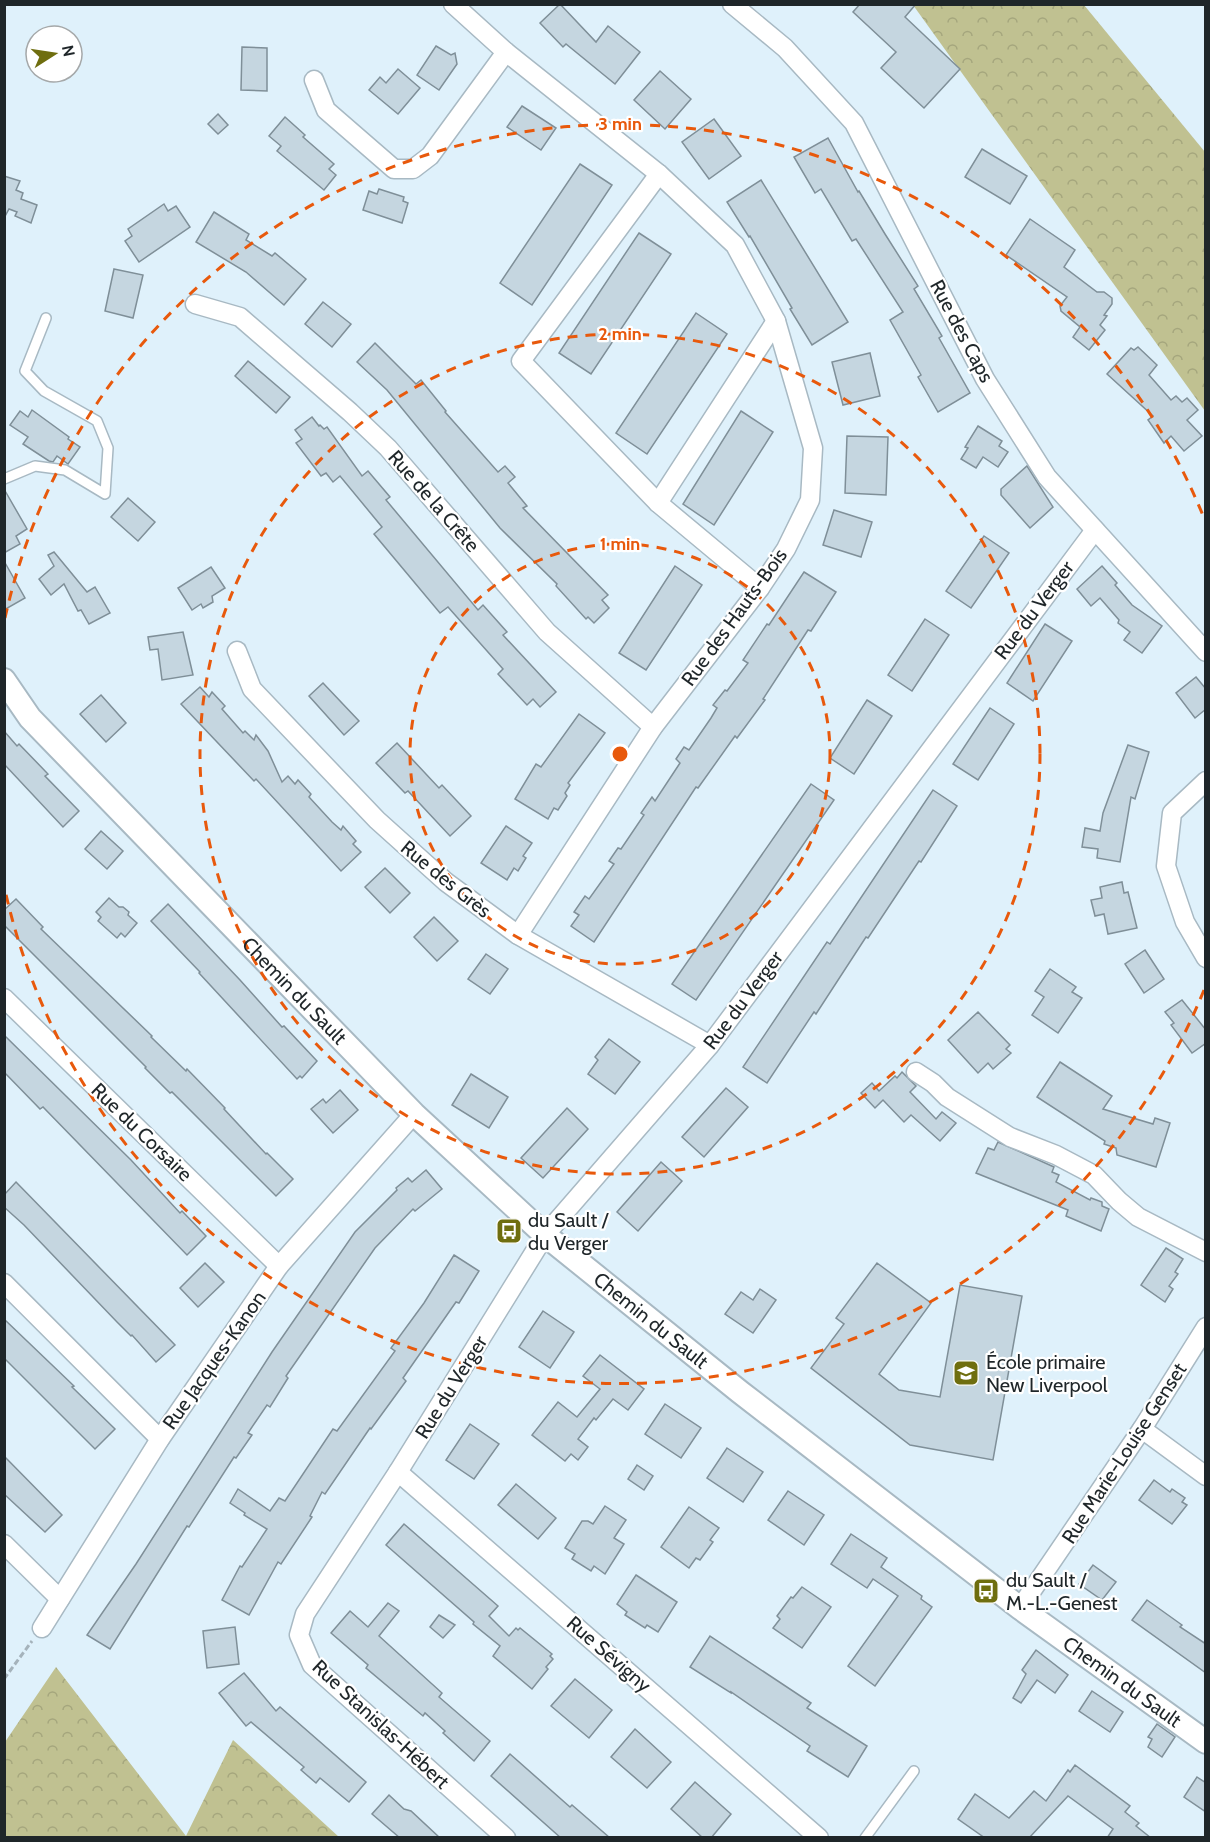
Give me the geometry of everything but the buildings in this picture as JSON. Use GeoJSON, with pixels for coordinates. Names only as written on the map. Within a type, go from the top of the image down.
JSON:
{"type":"FeatureCollection","features":[{"type":"Feature","properties":{"kind":"street","name":"Rue des Hauts-Bois"},"geometry":{"type":"LineString","coordinates":[[453,4],[506,52],[659,174],[735,245],[776,321],[813,448],[810,500],[786,549],[760,588],[652,727],[518,935]]}},
{"type":"Feature","properties":{"kind":"street","name":"Rue des Caps"},"geometry":{"type":"LineString","coordinates":[[732,4],[785,48],[854,123],[985,379],[1047,477],[1206,652]]}},
{"type":"Feature","properties":{"kind":"street"},"geometry":{"type":"LineString","coordinates":[[314,80],[326,110],[394,169],[413,169],[430,156],[506,52]]}},
{"type":"Feature","properties":{"kind":"street"},"geometry":{"type":"LineString","coordinates":[[659,174],[521,361],[658,503],[760,588]]}},
{"type":"Feature","properties":{"kind":"street","name":"Rue de la Crête"},"geometry":{"type":"LineString","coordinates":[[195,304],[240,317],[350,412],[388,448],[546,632],[652,727]]}},
{"type":"Feature","properties":{"kind":"street"},"geometry":{"type":"LineString","coordinates":[[658,503],[776,321]]}},
{"type":"Feature","properties":{"kind":"street","name":"Rue du Verger"},"geometry":{"type":"LineString","coordinates":[[398,1472],[545,1235],[710,1045],[1095,530]]}},
{"type":"Feature","properties":{"kind":"street","name":"Rue des Grès"},"geometry":{"type":"LineString","coordinates":[[237,651],[252,688],[377,820],[446,882],[518,935],[710,1045]]}},
{"type":"Feature","properties":{"kind":"street","name":"Chemin du Sault"},"geometry":{"type":"LineString","coordinates":[[4,680],[30,718],[414,1114],[545,1235],[740,1392],[1020,1608],[1206,1742]]}},
{"type":"Feature","properties":{"kind":"street"},"geometry":{"type":"LineString","coordinates":[[1206,781],[1172,813],[1166,866],[1185,922],[1206,958]]}},
{"type":"Feature","properties":{"kind":"street","name":"Rue du Corsaire"},"geometry":{"type":"LineString","coordinates":[[4,998],[279,1266]]}},
{"type":"Feature","properties":{"kind":"street"},"geometry":{"type":"LineString","coordinates":[[916,1072],[933,1083],[947,1097],[1010,1137],[1056,1155],[1094,1175],[1138,1217],[1206,1252]]}},
{"type":"Feature","properties":{"kind":"street","name":"Rue Jacques-Kanon"},"geometry":{"type":"LineString","coordinates":[[42,1628],[160,1439],[279,1266],[414,1114]]}},
{"type":"Feature","properties":{"kind":"street"},"geometry":{"type":"LineString","coordinates":[[4,1283],[160,1439]]}},
{"type":"Feature","properties":{"kind":"street","name":"Rue Marie-Louise Genset"},"geometry":{"type":"LineString","coordinates":[[1020,1608],[1142,1429],[1206,1327]]}},
{"type":"Feature","properties":{"kind":"street"},"geometry":{"type":"LineString","coordinates":[[1142,1429],[1206,1476]]}},
{"type":"Feature","properties":{"kind":"street","name":"Rue Stanislas-Hébert"},"geometry":{"type":"LineString","coordinates":[[398,1472],[304,1614],[299,1635],[312,1665],[506,1838]]}},
{"type":"Feature","properties":{"kind":"street","name":"Rue Sévigny"},"geometry":{"type":"LineString","coordinates":[[398,1472],[819,1838]]}},
{"type":"Feature","properties":{"kind":"street"},"geometry":{"type":"LineString","coordinates":[[4,1544],[60,1599]]}},
{"type":"Feature","properties":{"kind":"lane"},"geometry":{"type":"LineString","coordinates":[[4,479],[35,466],[65,470],[105,494],[108,448],[97,421],[44,391],[25,371],[46,318]]}},
{"type":"Feature","properties":{"kind":"lane"},"geometry":{"type":"LineString","coordinates":[[865,1838],[914,1771]]}},
{"type":"Feature","properties":{"kind":"path"},"geometry":{"type":"LineString","coordinates":[[4,1679],[42,1628]]}},
{"type":"Feature","properties":{"kind":"green space"},"geometry":{"type":"Polygon","coordinates":[[[913,5],[1084,5],[1205,152],[1205,411],[913,5]]]}},
{"type":"Feature","properties":{"kind":"green space"},"geometry":{"type":"Polygon","coordinates":[[[56,1667],[186,1836],[233,1740],[339,1837],[5,1837],[5,1742],[56,1667]]]}},
{"type":"Feature","properties":{"kind":"place","name":"du Sault / du Verger"},"geometry":{"type":"Point","coordinates":[509,1231]}},
{"type":"Feature","properties":{"kind":"place","name":"École primaire New Liverpool"},"geometry":{"type":"Point","coordinates":[966,1373]}},
{"type":"Feature","properties":{"kind":"place","name":"du Sault / M.-L.-Genest"},"geometry":{"type":"Point","coordinates":[986,1591]}}]}
